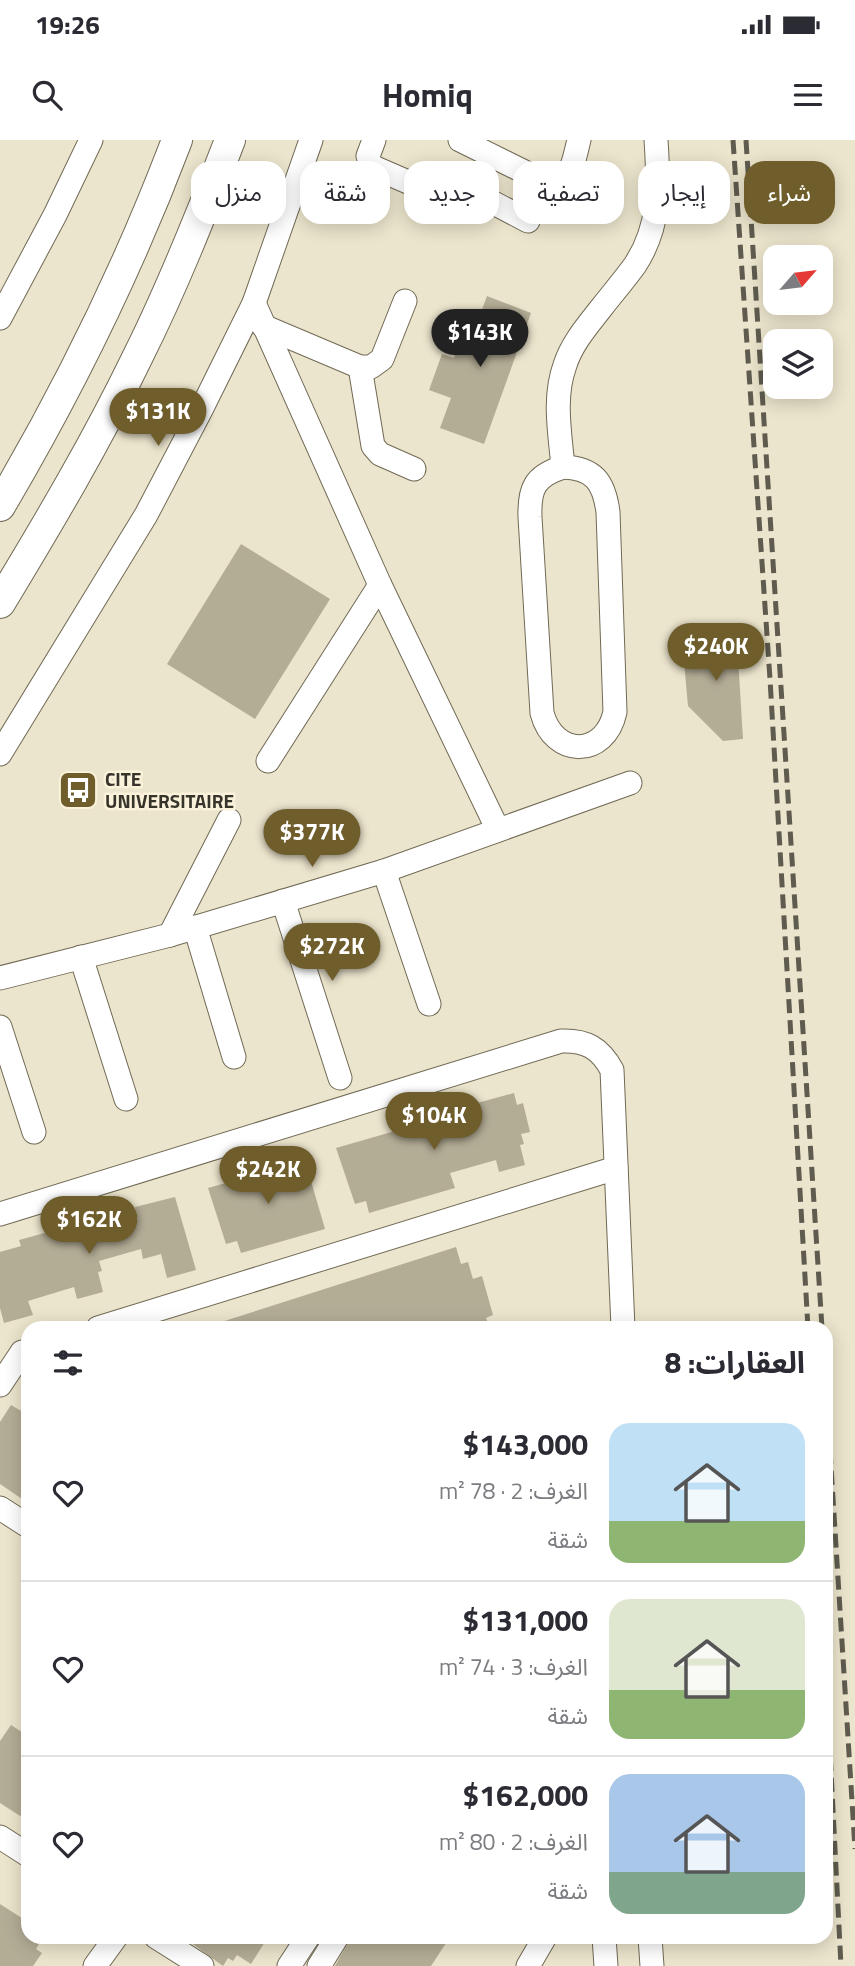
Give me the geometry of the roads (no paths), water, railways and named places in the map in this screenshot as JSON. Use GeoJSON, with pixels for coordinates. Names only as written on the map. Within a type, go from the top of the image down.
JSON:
{"type":"FeatureCollection","features":[{"type":"Feature","properties":{"kind":"main road"},"geometry":{"type":"LineString","coordinates":[[0,506],[96,328],[177,140]]}},
{"type":"Feature","properties":{"kind":"main road"},"geometry":{"type":"LineString","coordinates":[[0,603],[100,431],[138,356],[173,283],[230,140]]}},
{"type":"Feature","properties":{"kind":"street"},"geometry":{"type":"LineString","coordinates":[[0,318],[91,140]]}},
{"type":"Feature","properties":{"kind":"street"},"geometry":{"type":"LineString","coordinates":[[0,754],[146,515],[191,430],[254,303],[311,140]]}},
{"type":"Feature","properties":{"kind":"street"},"geometry":{"type":"LineString","coordinates":[[373,140],[368,156],[371,166],[447,199],[473,192],[513,213]]}},
{"type":"Feature","properties":{"kind":"street"},"geometry":{"type":"LineString","coordinates":[[460,140],[554,184],[570,173],[579,140]]}},
{"type":"Feature","properties":{"kind":"street"},"geometry":{"type":"LineString","coordinates":[[563,467],[558,414],[559,388],[564,366],[573,346],[636,264],[646,245],[658,205],[656,140]]}},
{"type":"Feature","properties":{"kind":"street"},"geometry":{"type":"LineString","coordinates":[[0,281],[13,277],[28,267]]}},
{"type":"Feature","properties":{"kind":"street"},"geometry":{"type":"LineString","coordinates":[[263,326],[360,367],[371,367],[382,359],[405,301]]}},
{"type":"Feature","properties":{"kind":"street"},"geometry":{"type":"LineString","coordinates":[[254,303],[380,586],[498,830]]}},
{"type":"Feature","properties":{"kind":"street"},"geometry":{"type":"LineString","coordinates":[[360,367],[373,446],[380,454],[414,469]]}},
{"type":"Feature","properties":{"kind":"street"},"geometry":{"type":"LineString","coordinates":[[563,467],[578,467],[592,474],[601,485],[608,512],[615,712],[612,726],[604,737],[593,744],[579,747],[554,737],[546,726],[542,713],[529,498],[536,483],[548,471],[563,467]]}},
{"type":"Feature","properties":{"kind":"street"},"geometry":{"type":"LineString","coordinates":[[268,761],[380,586]]}},
{"type":"Feature","properties":{"kind":"street"},"geometry":{"type":"LineString","coordinates":[[0,978],[170,935],[384,871],[630,783]]}},
{"type":"Feature","properties":{"kind":"street"},"geometry":{"type":"LineString","coordinates":[[170,935],[229,820]]}},
{"type":"Feature","properties":{"kind":"street"},"geometry":{"type":"LineString","coordinates":[[384,871],[429,1004]]}},
{"type":"Feature","properties":{"kind":"street"},"geometry":{"type":"LineString","coordinates":[[283,901],[340,1078]]}},
{"type":"Feature","properties":{"kind":"street"},"geometry":{"type":"LineString","coordinates":[[195,927],[234,1057]]}},
{"type":"Feature","properties":{"kind":"street"},"geometry":{"type":"LineString","coordinates":[[80,957],[126,1099]]}},
{"type":"Feature","properties":{"kind":"street"},"geometry":{"type":"LineString","coordinates":[[0,1027],[34,1132]]}},
{"type":"Feature","properties":{"kind":"street"},"geometry":{"type":"LineString","coordinates":[[0,1214],[561,1041],[577,1040],[592,1045],[604,1056],[612,1070],[623,1321]]}},
{"type":"Feature","properties":{"kind":"street"},"geometry":{"type":"LineString","coordinates":[[121,1321],[616,1168]]}},
{"type":"Feature","properties":{"kind":"street"},"geometry":{"type":"LineString","coordinates":[[0,1385],[17,1353]]}},
{"type":"Feature","properties":{"kind":"street"},"geometry":{"type":"LineString","coordinates":[[0,1508],[21,1522]]}},
{"type":"Feature","properties":{"kind":"street"},"geometry":{"type":"LineString","coordinates":[[0,1837],[21,1850]]}},
{"type":"Feature","properties":{"kind":"street"},"geometry":{"type":"LineString","coordinates":[[95,1966],[111,1944]]}},
{"type":"Feature","properties":{"kind":"street"},"geometry":{"type":"LineString","coordinates":[[167,1944],[202,1966]]}},
{"type":"Feature","properties":{"kind":"street"},"geometry":{"type":"LineString","coordinates":[[289,1966],[303,1944]]}},
{"type":"Feature","properties":{"kind":"street"},"geometry":{"type":"LineString","coordinates":[[319,1966],[333,1944]]}},
{"type":"Feature","properties":{"kind":"street"},"geometry":{"type":"LineString","coordinates":[[528,1966],[541,1944]]}},
{"type":"Feature","properties":{"kind":"street"},"geometry":{"type":"LineString","coordinates":[[604,1944],[606,1966]]}},
{"type":"Feature","properties":{"kind":"street"},"geometry":{"type":"LineString","coordinates":[[650,1944],[652,1966]]}},
{"type":"Feature","properties":{"kind":"railway"},"geometry":{"type":"LineString","coordinates":[[733,140],[770,679],[808,1321]]}},
{"type":"Feature","properties":{"kind":"railway"},"geometry":{"type":"LineString","coordinates":[[746,140],[822,1321]]}},
{"type":"Feature","properties":{"kind":"railway"},"geometry":{"type":"LineString","coordinates":[[833,1499],[855,1849]]}},
{"type":"Feature","properties":{"kind":"railway"},"geometry":{"type":"LineString","coordinates":[[833,1810],[841,1966]]}},
{"type":"Feature","properties":{"kind":"place","name":"CITE UNIVERSITAIRE"},"geometry":{"type":"Point","coordinates":[78,790]}}]}
